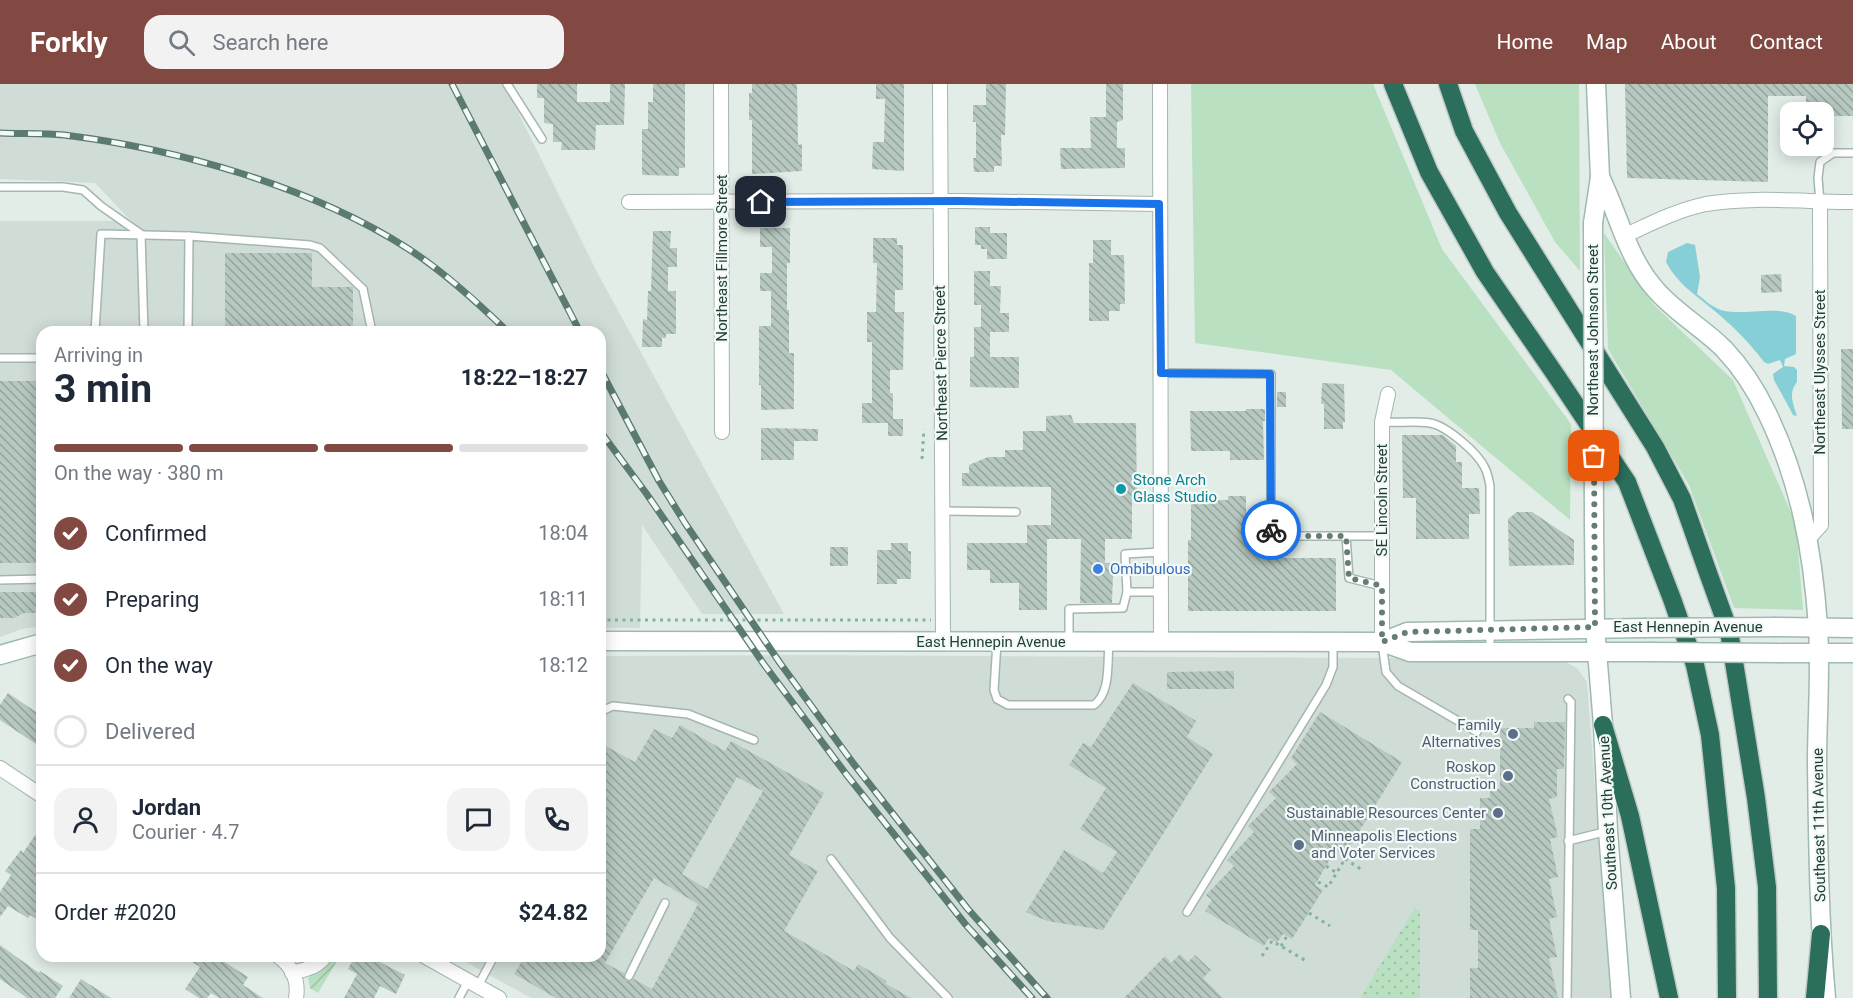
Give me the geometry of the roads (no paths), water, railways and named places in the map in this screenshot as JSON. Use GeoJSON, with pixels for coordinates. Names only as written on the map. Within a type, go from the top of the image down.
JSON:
{"type":"FeatureCollection","features":[{"type":"Feature","properties":{"kind":"highway"},"geometry":{"type":"LineString","coordinates":[[1393,84],[1429,172],[1485,272],[1627,482],[1672,599],[1695,665],[1710,735],[1726,888],[1727,998]]}},
{"type":"Feature","properties":{"kind":"highway"},"geometry":{"type":"LineString","coordinates":[[1448,84],[1464,130],[1508,213],[1655,447],[1682,499],[1729,631],[1756,798],[1767,887],[1768,998]]}},
{"type":"Feature","properties":{"kind":"highway"},"geometry":{"type":"LineString","coordinates":[[1604,725],[1630,816],[1669,998]]}},
{"type":"Feature","properties":{"kind":"highway"},"geometry":{"type":"LineString","coordinates":[[1815,998],[1821,934]]}},
{"type":"Feature","properties":{"kind":"main road","name":"Northeast Johnson Street"},"geometry":{"type":"LineString","coordinates":[[1595,627],[1593,223],[1600,177],[1596,84]]}},
{"type":"Feature","properties":{"kind":"main road","name":"Northeast Johnson Street"},"geometry":{"type":"LineString","coordinates":[[1600,177],[1636,263],[1655,289],[1676,311],[1723,348],[1743,371],[1757,393],[1791,474],[1809,538],[1818,628],[1818,652]]}},
{"type":"Feature","properties":{"kind":"main road","name":"Southeast 10th Avenue"},"geometry":{"type":"LineString","coordinates":[[1595,627],[1604,725],[1608,831],[1621,998]]}},
{"type":"Feature","properties":{"kind":"main road","name":"East Hennepin Avenue"},"geometry":{"type":"LineString","coordinates":[[1382,642],[1407,632],[1491,629],[1853,628]]}},
{"type":"Feature","properties":{"kind":"main road","name":"East Hennepin Avenue"},"geometry":{"type":"LineString","coordinates":[[606,641],[1382,642],[1410,652],[1853,653]]}},
{"type":"Feature","properties":{"kind":"main road"},"geometry":{"type":"LineString","coordinates":[[0,655],[36,645]]}},
{"type":"Feature","properties":{"kind":"main road","name":"Southeast 11th Avenue"},"geometry":{"type":"LineString","coordinates":[[1818,652],[1817,762],[1821,934],[1826,998]]}},
{"type":"Feature","properties":{"kind":"street","name":"Northeast Fillmore Street"},"geometry":{"type":"LineString","coordinates":[[721,84],[722,432]]}},
{"type":"Feature","properties":{"kind":"street","name":"Northeast Pierce Street"},"geometry":{"type":"LineString","coordinates":[[940,84],[943,642]]}},
{"type":"Feature","properties":{"kind":"street"},"geometry":{"type":"LineString","coordinates":[[1160,84],[1161,642]]}},
{"type":"Feature","properties":{"kind":"street"},"geometry":{"type":"LineString","coordinates":[[1624,236],[1680,212],[1704,205],[1731,201],[1853,202]]}},
{"type":"Feature","properties":{"kind":"street"},"geometry":{"type":"LineString","coordinates":[[629,202],[1159,204]]}},
{"type":"Feature","properties":{"kind":"street","name":"Northeast Ulysses Street"},"geometry":{"type":"LineString","coordinates":[[1809,538],[1821,525],[1820,202]]}},
{"type":"Feature","properties":{"kind":"street","name":"SE Lincoln Street"},"geometry":{"type":"LineString","coordinates":[[1382,642],[1382,422],[1388,394]]}},
{"type":"Feature","properties":{"kind":"street"},"geometry":{"type":"LineString","coordinates":[[0,768],[36,792]]}},
{"type":"Feature","properties":{"kind":"street"},"geometry":{"type":"LineString","coordinates":[[286,962],[290,965],[297,988],[296,998]]}},
{"type":"Feature","properties":{"kind":"street"},"geometry":{"type":"LineString","coordinates":[[292,973],[313,967],[320,962]]}},
{"type":"Feature","properties":{"kind":"street"},"geometry":{"type":"LineString","coordinates":[[435,962],[497,998]]}},
{"type":"Feature","properties":{"kind":"lane"},"geometry":{"type":"LineString","coordinates":[[507,84],[542,139]]}},
{"type":"Feature","properties":{"kind":"lane"},"geometry":{"type":"LineString","coordinates":[[1820,202],[1818,177],[1820,162],[1833,153],[1853,153]]}},
{"type":"Feature","properties":{"kind":"lane"},"geometry":{"type":"LineString","coordinates":[[0,187],[63,187],[83,190],[101,206],[141,234]]}},
{"type":"Feature","properties":{"kind":"lane"},"geometry":{"type":"LineString","coordinates":[[95,326],[101,234],[189,236],[310,245],[320,248],[363,289],[371,326]]}},
{"type":"Feature","properties":{"kind":"lane"},"geometry":{"type":"LineString","coordinates":[[141,234],[144,326]]}},
{"type":"Feature","properties":{"kind":"lane"},"geometry":{"type":"LineString","coordinates":[[188,326],[189,236]]}},
{"type":"Feature","properties":{"kind":"lane"},"geometry":{"type":"LineString","coordinates":[[0,358],[36,358]]}},
{"type":"Feature","properties":{"kind":"lane"},"geometry":{"type":"LineString","coordinates":[[1161,373],[1270,374],[1271,536],[1383,536]]}},
{"type":"Feature","properties":{"kind":"lane"},"geometry":{"type":"LineString","coordinates":[[1382,422],[1422,423],[1441,427],[1465,446],[1485,468],[1490,486],[1490,652]]}},
{"type":"Feature","properties":{"kind":"lane"},"geometry":{"type":"LineString","coordinates":[[942,511],[1016,512]]}},
{"type":"Feature","properties":{"kind":"lane"},"geometry":{"type":"LineString","coordinates":[[1346,536],[1349,578],[1382,586]]}},
{"type":"Feature","properties":{"kind":"lane"},"geometry":{"type":"LineString","coordinates":[[1069,642],[1070,609],[1123,608],[1127,592],[1125,554],[1161,552]]}},
{"type":"Feature","properties":{"kind":"lane"},"geometry":{"type":"LineString","coordinates":[[0,580],[36,579]]}},
{"type":"Feature","properties":{"kind":"lane"},"geometry":{"type":"LineString","coordinates":[[1127,592],[1161,592]]}},
{"type":"Feature","properties":{"kind":"lane"},"geometry":{"type":"LineString","coordinates":[[997,642],[994,690],[997,699],[1008,705],[1095,705],[1102,699],[1105,691],[1109,642]]}},
{"type":"Feature","properties":{"kind":"lane"},"geometry":{"type":"LineString","coordinates":[[1186,912],[1326,685],[1333,667],[1333,642]]}},
{"type":"Feature","properties":{"kind":"lane"},"geometry":{"type":"LineString","coordinates":[[1382,642],[1384,662],[1390,678],[1398,686],[1477,732]]}},
{"type":"Feature","properties":{"kind":"lane"},"geometry":{"type":"LineString","coordinates":[[1567,998],[1571,770],[1571,702],[1568,699]]}},
{"type":"Feature","properties":{"kind":"lane"},"geometry":{"type":"LineString","coordinates":[[606,709],[613,706],[688,714],[754,740]]}},
{"type":"Feature","properties":{"kind":"lane"},"geometry":{"type":"LineString","coordinates":[[1568,841],[1608,831]]}},
{"type":"Feature","properties":{"kind":"lane"},"geometry":{"type":"LineString","coordinates":[[831,859],[890,938],[948,998]]}},
{"type":"Feature","properties":{"kind":"lane"},"geometry":{"type":"LineString","coordinates":[[628,976],[666,903]]}},
{"type":"Feature","properties":{"kind":"lane"},"geometry":{"type":"LineString","coordinates":[[459,998],[489,962]]}},
{"type":"Feature","properties":{"kind":"water"},"geometry":{"type":"Polygon","coordinates":[[[1687,243],[1695,245],[1700,277],[1697,294],[1710,304],[1725,311],[1780,311],[1796,316],[1796,354],[1785,359],[1784,366],[1794,367],[1797,370],[1797,382],[1792,394],[1797,416],[1793,415],[1774,380],[1773,374],[1783,367],[1780,360],[1768,364],[1764,362],[1739,334],[1686,288],[1670,269],[1666,262],[1668,252],[1687,243]]]}},
{"type":"Feature","properties":{"kind":"railway"},"geometry":{"type":"LineString","coordinates":[[452,84],[577,326]]}},
{"type":"Feature","properties":{"kind":"railway"},"geometry":{"type":"LineString","coordinates":[[0,133],[64,135],[107,141],[197,161],[285,189],[328,206],[407,248],[459,287],[502,326]]}},
{"type":"Feature","properties":{"kind":"railway"},"geometry":{"type":"LineString","coordinates":[[606,380],[659,481],[780,663],[853,763],[967,908],[1047,998]]}},
{"type":"Feature","properties":{"kind":"railway"},"geometry":{"type":"LineString","coordinates":[[606,439],[763,663],[846,774],[966,925],[1032,998]]}},
{"type":"Feature","properties":{"kind":"place","name":"Stone Arch Glass Studio"},"geometry":{"type":"Point","coordinates":[1121,489]}},
{"type":"Feature","properties":{"kind":"place","name":"Ombibulous"},"geometry":{"type":"Point","coordinates":[1098,569]}},
{"type":"Feature","properties":{"kind":"place","name":"Family Alternatives"},"geometry":{"type":"Point","coordinates":[1513,734]}},
{"type":"Feature","properties":{"kind":"place","name":"Roskop Construction"},"geometry":{"type":"Point","coordinates":[1508,776]}},
{"type":"Feature","properties":{"kind":"place","name":"Sustainable Resources Center"},"geometry":{"type":"Point","coordinates":[1498,813]}},
{"type":"Feature","properties":{"kind":"place","name":"Minneapolis Elections and Voter Services"},"geometry":{"type":"Point","coordinates":[1299,845]}}]}
